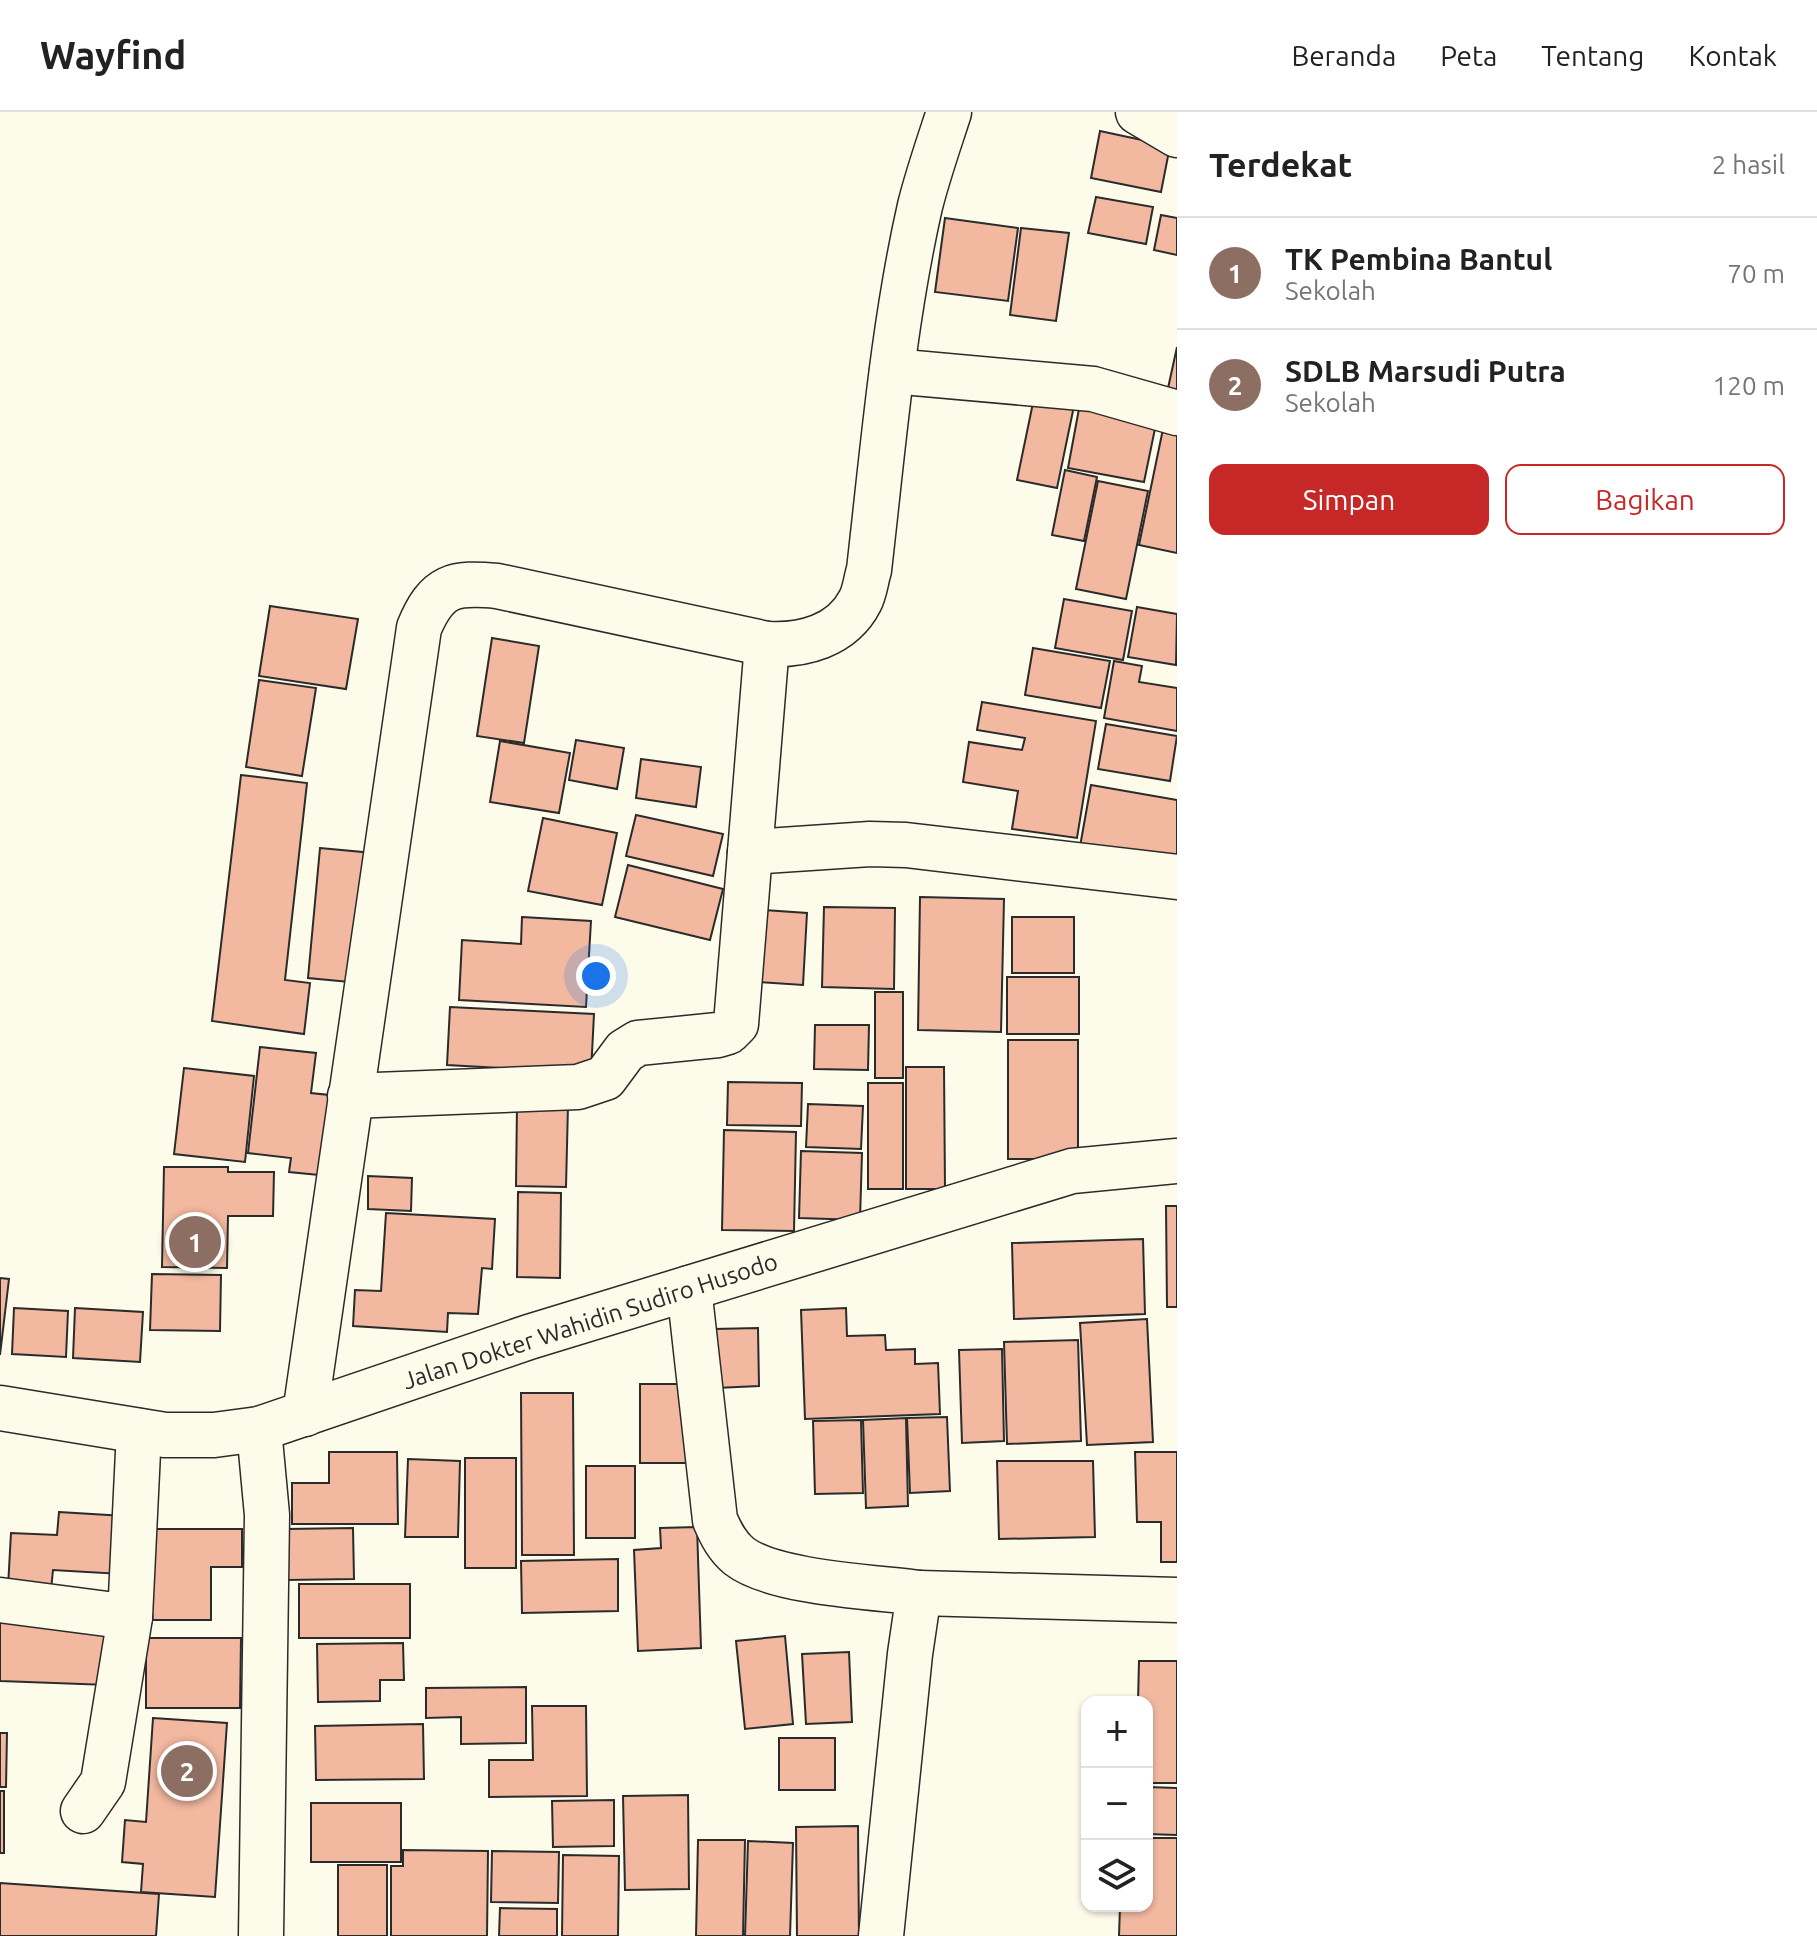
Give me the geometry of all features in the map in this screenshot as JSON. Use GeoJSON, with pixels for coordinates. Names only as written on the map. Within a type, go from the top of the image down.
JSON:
{"type":"FeatureCollection","features":[{"type":"Feature","properties":{"kind":"street"},"geometry":{"type":"LineString","coordinates":[[305,1414],[419,628],[429,604],[446,589],[471,584],[497,586],[767,644],[792,646],[820,638],[843,622],[860,601],[869,570],[892,371],[920,205],[949,112]]}},
{"type":"Feature","properties":{"kind":"street"},"geometry":{"type":"LineString","coordinates":[[1138,112],[1177,135]]}},
{"type":"Feature","properties":{"kind":"street"},"geometry":{"type":"LineString","coordinates":[[892,371],[1093,389],[1177,413]]}},
{"type":"Feature","properties":{"kind":"street"},"geometry":{"type":"LineString","coordinates":[[350,1096],[578,1087],[605,1078],[625,1051],[638,1043],[728,1032],[736,1024],[767,644]]}},
{"type":"Feature","properties":{"kind":"street"},"geometry":{"type":"LineString","coordinates":[[750,852],[870,844],[906,845],[1177,877]]}},
{"type":"Feature","properties":{"kind":"street","name":"Jalan Dokter Wahidin Sudiro Husodo"},"geometry":{"type":"LineString","coordinates":[[0,1408],[165,1435],[214,1435],[259,1429],[529,1337],[1072,1171],[1177,1161]]}},
{"type":"Feature","properties":{"kind":"street"},"geometry":{"type":"LineString","coordinates":[[689,1288],[715,1520],[724,1541],[738,1555],[781,1575],[919,1593],[1177,1600]]}},
{"type":"Feature","properties":{"kind":"street"},"geometry":{"type":"LineString","coordinates":[[259,1429],[267,1515],[261,1936]]}},
{"type":"Feature","properties":{"kind":"street"},"geometry":{"type":"LineString","coordinates":[[83,1811],[103,1782],[130,1617],[139,1431]]}},
{"type":"Feature","properties":{"kind":"street"},"geometry":{"type":"LineString","coordinates":[[881,1936],[919,1593]]}},
{"type":"Feature","properties":{"kind":"street"},"geometry":{"type":"LineString","coordinates":[[0,1600],[130,1617]]}},
{"type":"Feature","properties":{"kind":"building"},"geometry":{"type":"Polygon","coordinates":[[[1100,131],[1170,146],[1161,192],[1091,178],[1100,131]]]}},
{"type":"Feature","properties":{"kind":"building"},"geometry":{"type":"Polygon","coordinates":[[[1096,197],[1153,207],[1146,244],[1088,233],[1096,197]]]}},
{"type":"Feature","properties":{"kind":"building"},"geometry":{"type":"Polygon","coordinates":[[[1161,215],[1177,218],[1177,255],[1154,250],[1161,215]]]}},
{"type":"Feature","properties":{"kind":"building"},"geometry":{"type":"Polygon","coordinates":[[[945,218],[1018,228],[1008,301],[935,292],[945,218]]]}},
{"type":"Feature","properties":{"kind":"building"},"geometry":{"type":"Polygon","coordinates":[[[1021,228],[1069,233],[1056,321],[1010,315],[1021,228]]]}},
{"type":"Feature","properties":{"kind":"building"},"geometry":{"type":"Polygon","coordinates":[[[1177,347],[1177,404],[1165,402],[1177,347]]]}},
{"type":"Feature","properties":{"kind":"building"},"geometry":{"type":"Polygon","coordinates":[[[1034,398],[1074,406],[1057,488],[1017,480],[1034,398]]]}},
{"type":"Feature","properties":{"kind":"building"},"geometry":{"type":"Polygon","coordinates":[[[1081,398],[1158,414],[1144,482],[1068,468],[1081,398]]]}},
{"type":"Feature","properties":{"kind":"building"},"geometry":{"type":"Polygon","coordinates":[[[1163,429],[1177,432],[1177,553],[1139,545],[1163,429]]]}},
{"type":"Feature","properties":{"kind":"building"},"geometry":{"type":"Polygon","coordinates":[[[1065,470],[1097,477],[1084,541],[1052,535],[1065,470]]]}},
{"type":"Feature","properties":{"kind":"building"},"geometry":{"type":"Polygon","coordinates":[[[1098,481],[1148,491],[1126,599],[1076,589],[1098,481]]]}},
{"type":"Feature","properties":{"kind":"building"},"geometry":{"type":"Polygon","coordinates":[[[1064,599],[1132,611],[1123,660],[1055,648],[1064,599]]]}},
{"type":"Feature","properties":{"kind":"building"},"geometry":{"type":"Polygon","coordinates":[[[270,606],[358,619],[346,689],[259,676],[270,606]]]}},
{"type":"Feature","properties":{"kind":"building"},"geometry":{"type":"Polygon","coordinates":[[[1137,607],[1177,614],[1176,665],[1128,657],[1137,607]]]}},
{"type":"Feature","properties":{"kind":"building"},"geometry":{"type":"Polygon","coordinates":[[[492,638],[539,646],[524,743],[477,736],[492,638]]]}},
{"type":"Feature","properties":{"kind":"building"},"geometry":{"type":"Polygon","coordinates":[[[1033,648],[1110,661],[1101,708],[1025,695],[1033,648]]]}},
{"type":"Feature","properties":{"kind":"building"},"geometry":{"type":"Polygon","coordinates":[[[1114,661],[1142,666],[1139,682],[1177,688],[1177,731],[1104,718],[1114,661]]]}},
{"type":"Feature","properties":{"kind":"building"},"geometry":{"type":"Polygon","coordinates":[[[259,680],[316,688],[302,776],[246,767],[259,680]]]}},
{"type":"Feature","properties":{"kind":"building"},"geometry":{"type":"Polygon","coordinates":[[[982,702],[1096,721],[1077,838],[1012,829],[1018,791],[963,782],[969,742],[1022,750],[1025,738],[977,730],[982,702]]]}},
{"type":"Feature","properties":{"kind":"building"},"geometry":{"type":"Polygon","coordinates":[[[1106,724],[1177,736],[1170,781],[1098,769],[1106,724]]]}},
{"type":"Feature","properties":{"kind":"building"},"geometry":{"type":"Polygon","coordinates":[[[576,740],[624,748],[617,789],[569,780],[576,740]]]}},
{"type":"Feature","properties":{"kind":"building"},"geometry":{"type":"Polygon","coordinates":[[[500,741],[570,753],[559,813],[490,802],[500,741]]]}},
{"type":"Feature","properties":{"kind":"building"},"geometry":{"type":"Polygon","coordinates":[[[641,759],[701,767],[696,807],[636,798],[641,759]]]}},
{"type":"Feature","properties":{"kind":"building"},"geometry":{"type":"Polygon","coordinates":[[[241,775],[307,783],[285,980],[310,983],[304,1034],[212,1021],[241,775]]]}},
{"type":"Feature","properties":{"kind":"building"},"geometry":{"type":"Polygon","coordinates":[[[1091,785],[1177,800],[1177,869],[1079,852],[1091,785]]]}},
{"type":"Feature","properties":{"kind":"building"},"geometry":{"type":"Polygon","coordinates":[[[636,815],[723,834],[713,876],[626,856],[636,815]]]}},
{"type":"Feature","properties":{"kind":"building"},"geometry":{"type":"Polygon","coordinates":[[[543,818],[617,833],[602,905],[528,891],[543,818]]]}},
{"type":"Feature","properties":{"kind":"building"},"geometry":{"type":"Polygon","coordinates":[[[320,848],[373,853],[360,983],[308,978],[320,848]]]}},
{"type":"Feature","properties":{"kind":"building"},"geometry":{"type":"Polygon","coordinates":[[[628,865],[723,889],[710,940],[615,917],[628,865]]]}},
{"type":"Feature","properties":{"kind":"building"},"geometry":{"type":"Polygon","coordinates":[[[920,897],[1004,899],[1001,1032],[918,1030],[920,897]]]}},
{"type":"Feature","properties":{"kind":"building"},"geometry":{"type":"Polygon","coordinates":[[[824,907],[895,908],[894,989],[822,987],[824,907]]]}},
{"type":"Feature","properties":{"kind":"building"},"geometry":{"type":"Polygon","coordinates":[[[764,910],[807,913],[803,985],[760,982],[764,910]]]}},
{"type":"Feature","properties":{"kind":"building"},"geometry":{"type":"Polygon","coordinates":[[[522,917],[591,921],[586,1007],[459,1000],[462,940],[521,944],[522,917]]]}},
{"type":"Feature","properties":{"kind":"building"},"geometry":{"type":"Polygon","coordinates":[[[1012,917],[1074,917],[1074,973],[1012,973],[1012,917]]]}},
{"type":"Feature","properties":{"kind":"building"},"geometry":{"type":"Polygon","coordinates":[[[1007,977],[1079,977],[1079,1034],[1007,1034],[1007,977]]]}},
{"type":"Feature","properties":{"kind":"building"},"geometry":{"type":"Polygon","coordinates":[[[875,992],[903,992],[903,1078],[875,1078],[875,992]]]}},
{"type":"Feature","properties":{"kind":"building"},"geometry":{"type":"Polygon","coordinates":[[[450,1007],[594,1014],[591,1073],[447,1065],[450,1007]]]}},
{"type":"Feature","properties":{"kind":"building"},"geometry":{"type":"Polygon","coordinates":[[[815,1025],[869,1025],[868,1070],[814,1069],[815,1025]]]}},
{"type":"Feature","properties":{"kind":"building"},"geometry":{"type":"Polygon","coordinates":[[[1008,1040],[1078,1040],[1078,1159],[1008,1159],[1008,1040]]]}},
{"type":"Feature","properties":{"kind":"building"},"geometry":{"type":"Polygon","coordinates":[[[260,1047],[316,1053],[311,1093],[339,1096],[329,1176],[289,1172],[291,1158],[248,1153],[260,1047]]]}},
{"type":"Feature","properties":{"kind":"building"},"geometry":{"type":"Polygon","coordinates":[[[906,1067],[944,1067],[945,1189],[906,1189],[906,1067]]]}},
{"type":"Feature","properties":{"kind":"building"},"geometry":{"type":"Polygon","coordinates":[[[184,1068],[254,1076],[245,1162],[174,1154],[184,1068]]]}},
{"type":"Feature","properties":{"kind":"building"},"geometry":{"type":"Polygon","coordinates":[[[728,1082],[802,1083],[801,1126],[727,1125],[728,1082]]]}},
{"type":"Feature","properties":{"kind":"building"},"geometry":{"type":"Polygon","coordinates":[[[868,1083],[903,1083],[903,1189],[868,1189],[868,1083]]]}},
{"type":"Feature","properties":{"kind":"building"},"geometry":{"type":"Polygon","coordinates":[[[517,1104],[568,1105],[566,1187],[516,1186],[517,1104]]]}},
{"type":"Feature","properties":{"kind":"building"},"geometry":{"type":"Polygon","coordinates":[[[808,1104],[863,1106],[861,1149],[806,1147],[808,1104]]]}},
{"type":"Feature","properties":{"kind":"building"},"geometry":{"type":"Polygon","coordinates":[[[724,1130],[796,1132],[794,1231],[722,1230],[724,1130]]]}},
{"type":"Feature","properties":{"kind":"building"},"geometry":{"type":"Polygon","coordinates":[[[801,1151],[862,1153],[860,1220],[799,1218],[801,1151]]]}},
{"type":"Feature","properties":{"kind":"building"},"geometry":{"type":"Polygon","coordinates":[[[164,1167],[228,1167],[228,1172],[274,1172],[273,1216],[228,1216],[227,1268],[162,1267],[164,1167]]]}},
{"type":"Feature","properties":{"kind":"building"},"geometry":{"type":"Polygon","coordinates":[[[368,1176],[412,1178],[411,1211],[368,1209],[368,1176]]]}},
{"type":"Feature","properties":{"kind":"building"},"geometry":{"type":"Polygon","coordinates":[[[518,1192],[561,1193],[560,1278],[517,1277],[518,1192]]]}},
{"type":"Feature","properties":{"kind":"building"},"geometry":{"type":"Polygon","coordinates":[[[1166,1206],[1177,1206],[1177,1307],[1167,1307],[1166,1206]]]}},
{"type":"Feature","properties":{"kind":"building"},"geometry":{"type":"Polygon","coordinates":[[[386,1213],[495,1219],[492,1269],[482,1268],[478,1314],[448,1313],[447,1332],[353,1326],[355,1290],[381,1291],[386,1213]]]}},
{"type":"Feature","properties":{"kind":"building"},"geometry":{"type":"Polygon","coordinates":[[[1143,1239],[1145,1314],[1014,1319],[1012,1243],[1143,1239]]]}},
{"type":"Feature","properties":{"kind":"building"},"geometry":{"type":"Polygon","coordinates":[[[152,1274],[221,1275],[220,1331],[150,1330],[152,1274]]]}},
{"type":"Feature","properties":{"kind":"building"},"geometry":{"type":"Polygon","coordinates":[[[0,1278],[9,1279],[0,1355],[0,1278]]]}},
{"type":"Feature","properties":{"kind":"building"},"geometry":{"type":"Polygon","coordinates":[[[14,1308],[68,1311],[66,1357],[12,1354],[14,1308]]]}},
{"type":"Feature","properties":{"kind":"building"},"geometry":{"type":"Polygon","coordinates":[[[75,1308],[143,1312],[140,1362],[73,1358],[75,1308]]]}},
{"type":"Feature","properties":{"kind":"building"},"geometry":{"type":"Polygon","coordinates":[[[846,1308],[847,1336],[885,1335],[886,1350],[915,1349],[915,1364],[938,1363],[940,1414],[805,1419],[801,1310],[846,1308]]]}},
{"type":"Feature","properties":{"kind":"building"},"geometry":{"type":"Polygon","coordinates":[[[1147,1319],[1153,1442],[1087,1445],[1080,1323],[1147,1319]]]}},
{"type":"Feature","properties":{"kind":"building"},"geometry":{"type":"Polygon","coordinates":[[[758,1328],[759,1386],[716,1388],[714,1329],[758,1328]]]}},
{"type":"Feature","properties":{"kind":"building"},"geometry":{"type":"Polygon","coordinates":[[[1078,1340],[1081,1441],[1007,1444],[1004,1342],[1078,1340]]]}},
{"type":"Feature","properties":{"kind":"building"},"geometry":{"type":"Polygon","coordinates":[[[1002,1349],[1004,1441],[962,1443],[959,1350],[1002,1349]]]}},
{"type":"Feature","properties":{"kind":"building"},"geometry":{"type":"Polygon","coordinates":[[[640,1384],[697,1384],[697,1463],[640,1463],[640,1384]]]}},
{"type":"Feature","properties":{"kind":"building"},"geometry":{"type":"Polygon","coordinates":[[[521,1393],[573,1393],[574,1555],[522,1555],[521,1393]]]}},
{"type":"Feature","properties":{"kind":"building"},"geometry":{"type":"Polygon","coordinates":[[[947,1417],[950,1491],[910,1493],[907,1418],[947,1417]]]}},
{"type":"Feature","properties":{"kind":"building"},"geometry":{"type":"Polygon","coordinates":[[[906,1418],[908,1506],[866,1508],[863,1420],[906,1418]]]}},
{"type":"Feature","properties":{"kind":"building"},"geometry":{"type":"Polygon","coordinates":[[[861,1420],[863,1493],[815,1494],[813,1421],[861,1420]]]}},
{"type":"Feature","properties":{"kind":"building"},"geometry":{"type":"Polygon","coordinates":[[[329,1452],[397,1452],[398,1524],[292,1524],[292,1483],[329,1483],[329,1452]]]}},
{"type":"Feature","properties":{"kind":"building"},"geometry":{"type":"Polygon","coordinates":[[[1135,1452],[1177,1452],[1177,1562],[1161,1562],[1161,1522],[1137,1522],[1135,1452]]]}},
{"type":"Feature","properties":{"kind":"building"},"geometry":{"type":"Polygon","coordinates":[[[465,1458],[516,1458],[516,1568],[465,1568],[465,1458]]]}},
{"type":"Feature","properties":{"kind":"building"},"geometry":{"type":"Polygon","coordinates":[[[408,1459],[460,1461],[458,1537],[405,1537],[408,1459]]]}},
{"type":"Feature","properties":{"kind":"building"},"geometry":{"type":"Polygon","coordinates":[[[997,1461],[1093,1461],[1095,1537],[999,1539],[997,1461]]]}},
{"type":"Feature","properties":{"kind":"building"},"geometry":{"type":"Polygon","coordinates":[[[586,1466],[635,1466],[635,1538],[586,1538],[586,1466]]]}},
{"type":"Feature","properties":{"kind":"building"},"geometry":{"type":"Polygon","coordinates":[[[59,1512],[124,1516],[121,1574],[53,1570],[51,1590],[8,1587],[11,1533],[57,1535],[59,1512]]]}},
{"type":"Feature","properties":{"kind":"building"},"geometry":{"type":"Polygon","coordinates":[[[697,1527],[701,1648],[638,1651],[634,1550],[661,1548],[660,1528],[697,1527]]]}},
{"type":"Feature","properties":{"kind":"building"},"geometry":{"type":"Polygon","coordinates":[[[353,1528],[354,1579],[287,1580],[287,1529],[353,1528]]]}},
{"type":"Feature","properties":{"kind":"building"},"geometry":{"type":"Polygon","coordinates":[[[151,1529],[242,1529],[242,1567],[211,1567],[211,1620],[151,1620],[151,1529]]]}},
{"type":"Feature","properties":{"kind":"building"},"geometry":{"type":"Polygon","coordinates":[[[618,1559],[618,1611],[522,1613],[521,1561],[618,1559]]]}},
{"type":"Feature","properties":{"kind":"building"},"geometry":{"type":"Polygon","coordinates":[[[299,1584],[410,1584],[410,1638],[299,1638],[299,1584]]]}},
{"type":"Feature","properties":{"kind":"building"},"geometry":{"type":"Polygon","coordinates":[[[0,1608],[110,1620],[108,1685],[0,1681],[0,1608]]]}},
{"type":"Feature","properties":{"kind":"building"},"geometry":{"type":"Polygon","coordinates":[[[785,1636],[793,1724],[745,1729],[736,1641],[785,1636]]]}},
{"type":"Feature","properties":{"kind":"building"},"geometry":{"type":"Polygon","coordinates":[[[146,1638],[241,1638],[240,1708],[146,1708],[146,1638]]]}},
{"type":"Feature","properties":{"kind":"building"},"geometry":{"type":"Polygon","coordinates":[[[403,1643],[404,1680],[380,1680],[380,1701],[318,1702],[317,1644],[403,1643]]]}},
{"type":"Feature","properties":{"kind":"building"},"geometry":{"type":"Polygon","coordinates":[[[849,1652],[852,1722],[806,1724],[802,1654],[849,1652]]]}},
{"type":"Feature","properties":{"kind":"building"},"geometry":{"type":"Polygon","coordinates":[[[1139,1661],[1177,1661],[1177,1783],[1153,1783],[1153,1696],[1138,1696],[1139,1661]]]}},
{"type":"Feature","properties":{"kind":"building"},"geometry":{"type":"Polygon","coordinates":[[[526,1687],[526,1743],[461,1744],[461,1717],[426,1718],[426,1688],[526,1687]]]}},
{"type":"Feature","properties":{"kind":"building"},"geometry":{"type":"Polygon","coordinates":[[[532,1706],[586,1706],[587,1796],[489,1797],[489,1760],[533,1760],[532,1706]]]}},
{"type":"Feature","properties":{"kind":"building"},"geometry":{"type":"Polygon","coordinates":[[[153,1718],[227,1723],[215,1897],[141,1892],[143,1864],[122,1862],[125,1820],[146,1822],[153,1718]]]}},
{"type":"Feature","properties":{"kind":"building"},"geometry":{"type":"Polygon","coordinates":[[[423,1724],[424,1779],[316,1780],[315,1726],[423,1724]]]}},
{"type":"Feature","properties":{"kind":"building"},"geometry":{"type":"Polygon","coordinates":[[[0,1733],[7,1733],[6,1787],[0,1787],[0,1733]]]}},
{"type":"Feature","properties":{"kind":"building"},"geometry":{"type":"Polygon","coordinates":[[[779,1738],[835,1738],[835,1790],[779,1790],[779,1738]]]}},
{"type":"Feature","properties":{"kind":"building"},"geometry":{"type":"Polygon","coordinates":[[[1153,1787],[1177,1788],[1177,1835],[1153,1834],[1153,1787]]]}},
{"type":"Feature","properties":{"kind":"building"},"geometry":{"type":"Polygon","coordinates":[[[0,1791],[4,1791],[4,1853],[0,1853],[0,1791]]]}},
{"type":"Feature","properties":{"kind":"building"},"geometry":{"type":"Polygon","coordinates":[[[688,1795],[689,1889],[625,1890],[623,1796],[688,1795]]]}},
{"type":"Feature","properties":{"kind":"building"},"geometry":{"type":"Polygon","coordinates":[[[614,1800],[614,1846],[553,1847],[552,1801],[614,1800]]]}},
{"type":"Feature","properties":{"kind":"building"},"geometry":{"type":"Polygon","coordinates":[[[311,1803],[401,1803],[401,1862],[311,1862],[311,1803]]]}},
{"type":"Feature","properties":{"kind":"building"},"geometry":{"type":"Polygon","coordinates":[[[858,1826],[859,1936],[797,1936],[796,1827],[858,1826]]]}},
{"type":"Feature","properties":{"kind":"building"},"geometry":{"type":"Polygon","coordinates":[[[1153,1838],[1177,1838],[1177,1936],[1119,1936],[1120,1912],[1153,1912],[1153,1838]]]}},
{"type":"Feature","properties":{"kind":"building"},"geometry":{"type":"Polygon","coordinates":[[[698,1840],[745,1840],[743,1936],[696,1936],[698,1840]]]}},
{"type":"Feature","properties":{"kind":"building"},"geometry":{"type":"Polygon","coordinates":[[[748,1841],[793,1843],[790,1936],[745,1936],[748,1841]]]}},
{"type":"Feature","properties":{"kind":"building"},"geometry":{"type":"Polygon","coordinates":[[[403,1850],[488,1851],[487,1936],[391,1936],[391,1866],[403,1866],[403,1850]]]}},
{"type":"Feature","properties":{"kind":"building"},"geometry":{"type":"Polygon","coordinates":[[[492,1851],[559,1852],[558,1903],[491,1902],[492,1851]]]}},
{"type":"Feature","properties":{"kind":"building"},"geometry":{"type":"Polygon","coordinates":[[[563,1855],[619,1856],[618,1936],[562,1936],[563,1855]]]}},
{"type":"Feature","properties":{"kind":"building"},"geometry":{"type":"Polygon","coordinates":[[[338,1865],[387,1865],[387,1936],[338,1936],[338,1865]]]}},
{"type":"Feature","properties":{"kind":"building"},"geometry":{"type":"Polygon","coordinates":[[[0,1883],[159,1894],[156,1936],[0,1936],[0,1883]]]}},
{"type":"Feature","properties":{"kind":"building"},"geometry":{"type":"Polygon","coordinates":[[[500,1908],[557,1909],[557,1936],[499,1936],[500,1908]]]}},
{"type":"Feature","properties":{"kind":"place","name":"TK Pembina Bantul"},"geometry":{"type":"Point","coordinates":[195,1242]}},
{"type":"Feature","properties":{"kind":"place","name":"SDLB Marsudi Putra"},"geometry":{"type":"Point","coordinates":[187,1771]}}]}
